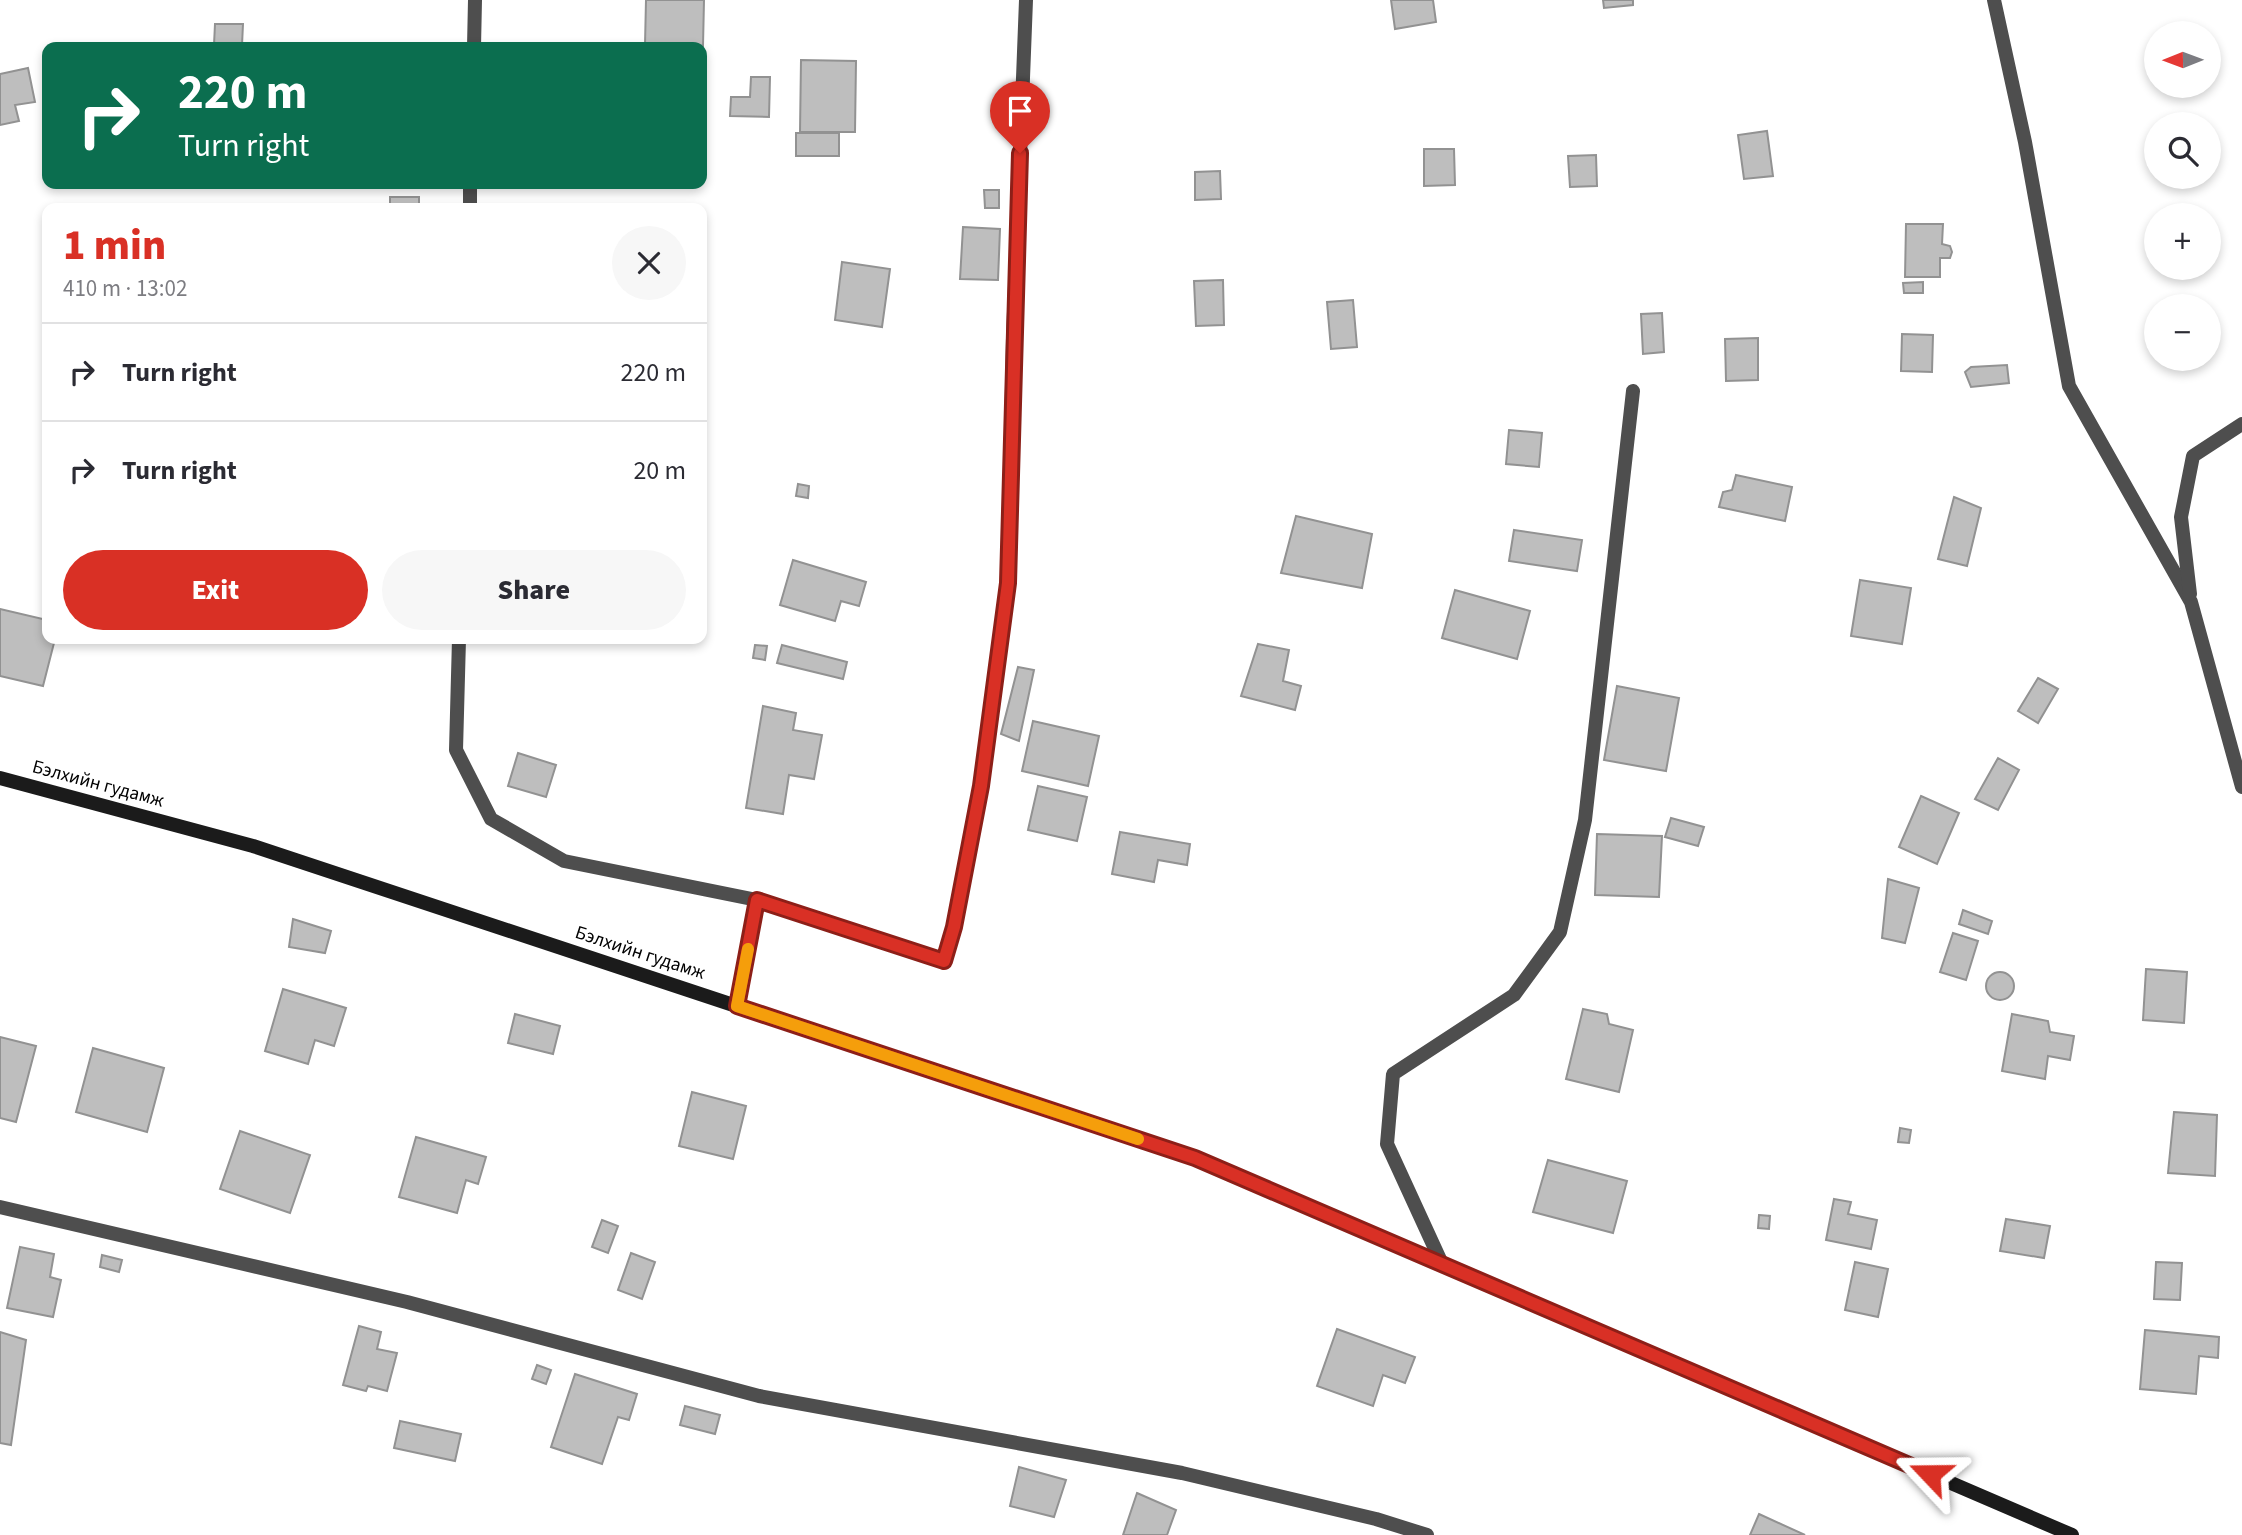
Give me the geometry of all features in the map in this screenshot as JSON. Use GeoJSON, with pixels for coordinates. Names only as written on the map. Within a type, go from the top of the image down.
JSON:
{"type":"FeatureCollection","features":[{"type":"Feature","properties":{"kind":"main road","name":"Бэлхийн гудамж"},"geometry":{"type":"LineString","coordinates":[[0,778],[253,845],[1195,1158],[2072,1535]]}},
{"type":"Feature","properties":{"kind":"street"},"geometry":{"type":"LineString","coordinates":[[474,42],[475,0]]}},
{"type":"Feature","properties":{"kind":"street"},"geometry":{"type":"LineString","coordinates":[[459,644],[456,750],[491,819],[564,861],[757,900],[944,961],[954,927],[981,786],[1008,583],[1013,338],[1026,0]]}},
{"type":"Feature","properties":{"kind":"street"},"geometry":{"type":"LineString","coordinates":[[1994,0],[2025,142],[2069,386],[2191,602]]}},
{"type":"Feature","properties":{"kind":"street"},"geometry":{"type":"LineString","coordinates":[[1443,1266],[1387,1144],[1393,1074],[1514,995],[1560,933],[1585,820],[1633,391]]}},
{"type":"Feature","properties":{"kind":"street"},"geometry":{"type":"LineString","coordinates":[[2242,424],[2193,456],[2181,517],[2191,602],[2242,787]]}},
{"type":"Feature","properties":{"kind":"street"},"geometry":{"type":"LineString","coordinates":[[737,1006],[757,900]]}},
{"type":"Feature","properties":{"kind":"street"},"geometry":{"type":"LineString","coordinates":[[0,1207],[407,1302],[759,1396],[1182,1474],[1376,1519],[1427,1535]]}},
{"type":"Feature","properties":{"kind":"building"},"geometry":{"type":"Polygon","coordinates":[[[646,0],[704,0],[703,42],[645,42],[646,0]]]}},
{"type":"Feature","properties":{"kind":"building"},"geometry":{"type":"Polygon","coordinates":[[[1391,0],[1433,0],[1436,22],[1395,29],[1391,0]]]}},
{"type":"Feature","properties":{"kind":"building"},"geometry":{"type":"Polygon","coordinates":[[[1603,0],[1633,0],[1633,5],[1604,8],[1603,0]]]}},
{"type":"Feature","properties":{"kind":"building"},"geometry":{"type":"Polygon","coordinates":[[[215,24],[243,24],[242,42],[214,42],[215,24]]]}},
{"type":"Feature","properties":{"kind":"building"},"geometry":{"type":"Polygon","coordinates":[[[801,60],[856,61],[855,132],[800,132],[801,60]]]}},
{"type":"Feature","properties":{"kind":"building"},"geometry":{"type":"Polygon","coordinates":[[[28,68],[35,102],[15,105],[19,121],[0,125],[0,74],[28,68]]]}},
{"type":"Feature","properties":{"kind":"building"},"geometry":{"type":"Polygon","coordinates":[[[751,77],[770,77],[769,117],[730,116],[731,97],[750,97],[751,77]]]}},
{"type":"Feature","properties":{"kind":"building"},"geometry":{"type":"Polygon","coordinates":[[[1767,131],[1773,176],[1744,179],[1738,135],[1767,131]]]}},
{"type":"Feature","properties":{"kind":"building"},"geometry":{"type":"Polygon","coordinates":[[[796,133],[839,133],[839,156],[796,156],[796,133]]]}},
{"type":"Feature","properties":{"kind":"building"},"geometry":{"type":"Polygon","coordinates":[[[1424,149],[1454,149],[1455,185],[1424,186],[1424,149]]]}},
{"type":"Feature","properties":{"kind":"building"},"geometry":{"type":"Polygon","coordinates":[[[1596,155],[1597,186],[1570,187],[1568,156],[1596,155]]]}},
{"type":"Feature","properties":{"kind":"building"},"geometry":{"type":"Polygon","coordinates":[[[1220,171],[1221,199],[1195,200],[1195,172],[1220,171]]]}},
{"type":"Feature","properties":{"kind":"building"},"geometry":{"type":"Polygon","coordinates":[[[984,190],[999,190],[999,208],[985,208],[984,190]]]}},
{"type":"Feature","properties":{"kind":"building"},"geometry":{"type":"Polygon","coordinates":[[[390,197],[419,197],[419,203],[390,203],[390,197]]]}},
{"type":"Feature","properties":{"kind":"building"},"geometry":{"type":"Polygon","coordinates":[[[1906,224],[1943,224],[1942,244],[1950,246],[1952,252],[1950,258],[1940,258],[1940,277],[1905,277],[1906,224]]]}},
{"type":"Feature","properties":{"kind":"building"},"geometry":{"type":"Polygon","coordinates":[[[963,227],[1000,229],[998,280],[960,279],[963,227]]]}},
{"type":"Feature","properties":{"kind":"building"},"geometry":{"type":"Polygon","coordinates":[[[842,262],[890,269],[882,327],[835,320],[842,262]]]}},
{"type":"Feature","properties":{"kind":"building"},"geometry":{"type":"Polygon","coordinates":[[[1223,280],[1224,325],[1196,326],[1194,281],[1223,280]]]}},
{"type":"Feature","properties":{"kind":"building"},"geometry":{"type":"Polygon","coordinates":[[[1923,282],[1923,293],[1904,293],[1903,283],[1923,282]]]}},
{"type":"Feature","properties":{"kind":"building"},"geometry":{"type":"Polygon","coordinates":[[[1353,300],[1357,347],[1331,349],[1327,302],[1353,300]]]}},
{"type":"Feature","properties":{"kind":"building"},"geometry":{"type":"Polygon","coordinates":[[[1662,313],[1664,352],[1643,354],[1641,314],[1662,313]]]}},
{"type":"Feature","properties":{"kind":"building"},"geometry":{"type":"Polygon","coordinates":[[[1902,334],[1933,335],[1932,372],[1901,371],[1902,334]]]}},
{"type":"Feature","properties":{"kind":"building"},"geometry":{"type":"Polygon","coordinates":[[[1758,338],[1758,380],[1726,381],[1725,339],[1758,338]]]}},
{"type":"Feature","properties":{"kind":"building"},"geometry":{"type":"Polygon","coordinates":[[[2007,365],[2009,383],[1971,387],[1965,372],[1971,367],[2007,365]]]}},
{"type":"Feature","properties":{"kind":"building"},"geometry":{"type":"Polygon","coordinates":[[[1509,430],[1542,433],[1539,467],[1506,464],[1509,430]]]}},
{"type":"Feature","properties":{"kind":"building"},"geometry":{"type":"Polygon","coordinates":[[[1736,475],[1792,487],[1785,521],[1719,507],[1723,492],[1732,490],[1736,475]]]}},
{"type":"Feature","properties":{"kind":"building"},"geometry":{"type":"Polygon","coordinates":[[[798,484],[809,486],[808,498],[796,496],[798,484]]]}},
{"type":"Feature","properties":{"kind":"building"},"geometry":{"type":"Polygon","coordinates":[[[1954,497],[1981,508],[1967,566],[1938,559],[1954,497]]]}},
{"type":"Feature","properties":{"kind":"building"},"geometry":{"type":"Polygon","coordinates":[[[1296,516],[1372,534],[1362,588],[1281,573],[1296,516]]]}},
{"type":"Feature","properties":{"kind":"building"},"geometry":{"type":"Polygon","coordinates":[[[1514,530],[1582,540],[1577,571],[1509,561],[1514,530]]]}},
{"type":"Feature","properties":{"kind":"building"},"geometry":{"type":"Polygon","coordinates":[[[793,560],[866,582],[859,606],[841,601],[835,621],[780,605],[793,560]]]}},
{"type":"Feature","properties":{"kind":"building"},"geometry":{"type":"Polygon","coordinates":[[[1860,580],[1911,588],[1902,644],[1851,636],[1860,580]]]}},
{"type":"Feature","properties":{"kind":"building"},"geometry":{"type":"Polygon","coordinates":[[[1455,590],[1530,611],[1517,659],[1442,638],[1455,590]]]}},
{"type":"Feature","properties":{"kind":"building"},"geometry":{"type":"Polygon","coordinates":[[[0,609],[42,619],[42,644],[54,644],[43,686],[0,676],[0,609]]]}},
{"type":"Feature","properties":{"kind":"building"},"geometry":{"type":"Polygon","coordinates":[[[1258,644],[1289,650],[1283,681],[1301,686],[1295,710],[1241,696],[1258,644]]]}},
{"type":"Feature","properties":{"kind":"building"},"geometry":{"type":"Polygon","coordinates":[[[755,645],[767,646],[765,660],[753,658],[755,645]]]}},
{"type":"Feature","properties":{"kind":"building"},"geometry":{"type":"Polygon","coordinates":[[[782,645],[847,662],[843,679],[777,663],[782,645]]]}},
{"type":"Feature","properties":{"kind":"building"},"geometry":{"type":"Polygon","coordinates":[[[1018,667],[1034,670],[1019,741],[1001,734],[1018,667]]]}},
{"type":"Feature","properties":{"kind":"building"},"geometry":{"type":"Polygon","coordinates":[[[2038,678],[2058,689],[2038,723],[2018,711],[2038,678]]]}},
{"type":"Feature","properties":{"kind":"building"},"geometry":{"type":"Polygon","coordinates":[[[1617,686],[1679,698],[1666,771],[1604,760],[1617,686]]]}},
{"type":"Feature","properties":{"kind":"building"},"geometry":{"type":"Polygon","coordinates":[[[763,706],[796,713],[793,730],[822,735],[814,779],[789,775],[783,814],[746,808],[763,706]]]}},
{"type":"Feature","properties":{"kind":"building"},"geometry":{"type":"Polygon","coordinates":[[[1033,721],[1099,736],[1088,786],[1022,771],[1033,721]]]}},
{"type":"Feature","properties":{"kind":"building"},"geometry":{"type":"Polygon","coordinates":[[[518,753],[556,765],[546,797],[508,786],[518,753]]]}},
{"type":"Feature","properties":{"kind":"building"},"geometry":{"type":"Polygon","coordinates":[[[1998,758],[2019,770],[1998,810],[1975,799],[1998,758]]]}},
{"type":"Feature","properties":{"kind":"building"},"geometry":{"type":"Polygon","coordinates":[[[1038,786],[1087,797],[1077,841],[1028,830],[1038,786]]]}},
{"type":"Feature","properties":{"kind":"building"},"geometry":{"type":"Polygon","coordinates":[[[1921,796],[1959,813],[1937,864],[1899,847],[1921,796]]]}},
{"type":"Feature","properties":{"kind":"building"},"geometry":{"type":"Polygon","coordinates":[[[1671,818],[1704,827],[1698,846],[1665,837],[1671,818]]]}},
{"type":"Feature","properties":{"kind":"building"},"geometry":{"type":"Polygon","coordinates":[[[1120,832],[1190,844],[1187,865],[1158,860],[1154,882],[1112,874],[1120,832]]]}},
{"type":"Feature","properties":{"kind":"building"},"geometry":{"type":"Polygon","coordinates":[[[1597,834],[1662,836],[1659,897],[1595,895],[1597,834]]]}},
{"type":"Feature","properties":{"kind":"building"},"geometry":{"type":"Polygon","coordinates":[[[1888,879],[1919,888],[1905,943],[1882,938],[1888,879]]]}},
{"type":"Feature","properties":{"kind":"building"},"geometry":{"type":"Polygon","coordinates":[[[1963,910],[1992,921],[1988,934],[1959,924],[1963,910]]]}},
{"type":"Feature","properties":{"kind":"building"},"geometry":{"type":"Polygon","coordinates":[[[293,919],[331,931],[325,953],[289,947],[293,919]]]}},
{"type":"Feature","properties":{"kind":"building"},"geometry":{"type":"Polygon","coordinates":[[[1953,933],[1978,941],[1966,980],[1940,972],[1953,933]]]}},
{"type":"Feature","properties":{"kind":"building"},"geometry":{"type":"Polygon","coordinates":[[[2146,969],[2187,972],[2184,1023],[2143,1020],[2146,969]]]}},
{"type":"Feature","properties":{"kind":"building"},"geometry":{"type":"Polygon","coordinates":[[[2000,972],[2010,976],[2014,986],[2010,996],[2000,1000],[1990,996],[1986,986],[1990,976],[2000,972]]]}},
{"type":"Feature","properties":{"kind":"building"},"geometry":{"type":"Polygon","coordinates":[[[283,989],[346,1008],[334,1046],[315,1040],[308,1064],[265,1051],[283,989]]]}},
{"type":"Feature","properties":{"kind":"building"},"geometry":{"type":"Polygon","coordinates":[[[1583,1009],[1607,1014],[1609,1024],[1633,1030],[1619,1092],[1566,1079],[1583,1009]]]}},
{"type":"Feature","properties":{"kind":"building"},"geometry":{"type":"Polygon","coordinates":[[[515,1014],[560,1026],[553,1054],[508,1043],[515,1014]]]}},
{"type":"Feature","properties":{"kind":"building"},"geometry":{"type":"Polygon","coordinates":[[[2012,1014],[2048,1021],[2050,1032],[2074,1036],[2070,1060],[2048,1056],[2045,1079],[2002,1071],[2012,1014]]]}},
{"type":"Feature","properties":{"kind":"building"},"geometry":{"type":"Polygon","coordinates":[[[0,1037],[36,1046],[16,1122],[0,1118],[0,1037]]]}},
{"type":"Feature","properties":{"kind":"building"},"geometry":{"type":"Polygon","coordinates":[[[93,1048],[164,1068],[147,1132],[76,1112],[93,1048]]]}},
{"type":"Feature","properties":{"kind":"building"},"geometry":{"type":"Polygon","coordinates":[[[692,1092],[746,1106],[733,1159],[679,1146],[692,1092]]]}},
{"type":"Feature","properties":{"kind":"building"},"geometry":{"type":"Polygon","coordinates":[[[2174,1112],[2217,1115],[2215,1176],[2168,1173],[2174,1112]]]}},
{"type":"Feature","properties":{"kind":"building"},"geometry":{"type":"Polygon","coordinates":[[[1900,1128],[1911,1130],[1909,1143],[1898,1142],[1900,1128]]]}},
{"type":"Feature","properties":{"kind":"building"},"geometry":{"type":"Polygon","coordinates":[[[240,1131],[310,1155],[290,1213],[220,1189],[240,1131]]]}},
{"type":"Feature","properties":{"kind":"building"},"geometry":{"type":"Polygon","coordinates":[[[416,1137],[486,1157],[478,1184],[466,1180],[457,1213],[399,1197],[416,1137]]]}},
{"type":"Feature","properties":{"kind":"building"},"geometry":{"type":"Polygon","coordinates":[[[1548,1160],[1627,1181],[1613,1233],[1533,1212],[1548,1160]]]}},
{"type":"Feature","properties":{"kind":"building"},"geometry":{"type":"Polygon","coordinates":[[[1834,1199],[1851,1202],[1848,1214],[1877,1220],[1871,1249],[1826,1240],[1834,1199]]]}},
{"type":"Feature","properties":{"kind":"building"},"geometry":{"type":"Polygon","coordinates":[[[1759,1215],[1770,1216],[1769,1229],[1758,1228],[1759,1215]]]}},
{"type":"Feature","properties":{"kind":"building"},"geometry":{"type":"Polygon","coordinates":[[[2006,1219],[2050,1226],[2044,1258],[2000,1251],[2006,1219]]]}},
{"type":"Feature","properties":{"kind":"building"},"geometry":{"type":"Polygon","coordinates":[[[602,1220],[618,1226],[608,1253],[592,1247],[602,1220]]]}},
{"type":"Feature","properties":{"kind":"building"},"geometry":{"type":"Polygon","coordinates":[[[20,1247],[54,1254],[50,1277],[61,1280],[53,1317],[7,1308],[20,1247]]]}},
{"type":"Feature","properties":{"kind":"building"},"geometry":{"type":"Polygon","coordinates":[[[631,1253],[655,1262],[642,1299],[618,1290],[631,1253]]]}},
{"type":"Feature","properties":{"kind":"building"},"geometry":{"type":"Polygon","coordinates":[[[102,1255],[122,1260],[119,1272],[100,1267],[102,1255]]]}},
{"type":"Feature","properties":{"kind":"building"},"geometry":{"type":"Polygon","coordinates":[[[1855,1262],[1888,1269],[1878,1317],[1845,1310],[1855,1262]]]}},
{"type":"Feature","properties":{"kind":"building"},"geometry":{"type":"Polygon","coordinates":[[[2156,1262],[2182,1263],[2180,1300],[2154,1299],[2156,1262]]]}},
{"type":"Feature","properties":{"kind":"building"},"geometry":{"type":"Polygon","coordinates":[[[359,1326],[381,1332],[377,1349],[397,1353],[387,1391],[368,1386],[366,1391],[343,1385],[359,1326]]]}},
{"type":"Feature","properties":{"kind":"building"},"geometry":{"type":"Polygon","coordinates":[[[1337,1329],[1415,1357],[1405,1383],[1383,1375],[1373,1406],[1317,1386],[1337,1329]]]}},
{"type":"Feature","properties":{"kind":"building"},"geometry":{"type":"Polygon","coordinates":[[[2145,1330],[2219,1337],[2218,1358],[2199,1356],[2196,1394],[2140,1389],[2145,1330]]]}},
{"type":"Feature","properties":{"kind":"building"},"geometry":{"type":"Polygon","coordinates":[[[0,1332],[26,1340],[11,1445],[0,1443],[0,1332]]]}},
{"type":"Feature","properties":{"kind":"building"},"geometry":{"type":"Polygon","coordinates":[[[537,1365],[551,1370],[546,1384],[532,1379],[537,1365]]]}},
{"type":"Feature","properties":{"kind":"building"},"geometry":{"type":"Polygon","coordinates":[[[575,1374],[637,1394],[629,1420],[618,1417],[602,1464],[551,1447],[575,1374]]]}},
{"type":"Feature","properties":{"kind":"building"},"geometry":{"type":"Polygon","coordinates":[[[685,1406],[720,1415],[715,1434],[680,1425],[685,1406]]]}},
{"type":"Feature","properties":{"kind":"building"},"geometry":{"type":"Polygon","coordinates":[[[400,1421],[461,1434],[455,1461],[394,1448],[400,1421]]]}},
{"type":"Feature","properties":{"kind":"building"},"geometry":{"type":"Polygon","coordinates":[[[1019,1467],[1066,1480],[1054,1517],[1010,1506],[1019,1467]]]}},
{"type":"Feature","properties":{"kind":"building"},"geometry":{"type":"Polygon","coordinates":[[[1137,1493],[1176,1510],[1167,1535],[1123,1535],[1137,1493]]]}},
{"type":"Feature","properties":{"kind":"building"},"geometry":{"type":"Polygon","coordinates":[[[1759,1514],[1805,1535],[1750,1535],[1759,1514]]]}},
{"type":"Feature","properties":{"kind":"slow traffic"},"geometry":{"type":"LineString","coordinates":[[748,949],[737,1006],[1138,1139]]}},
{"type":"Feature","properties":{"kind":"route"},"geometry":{"type":"LineString","coordinates":[[1020,153],[1008,583],[981,786],[954,927],[944,961],[757,900],[737,1006],[1195,1158],[1930,1474]]}}]}
